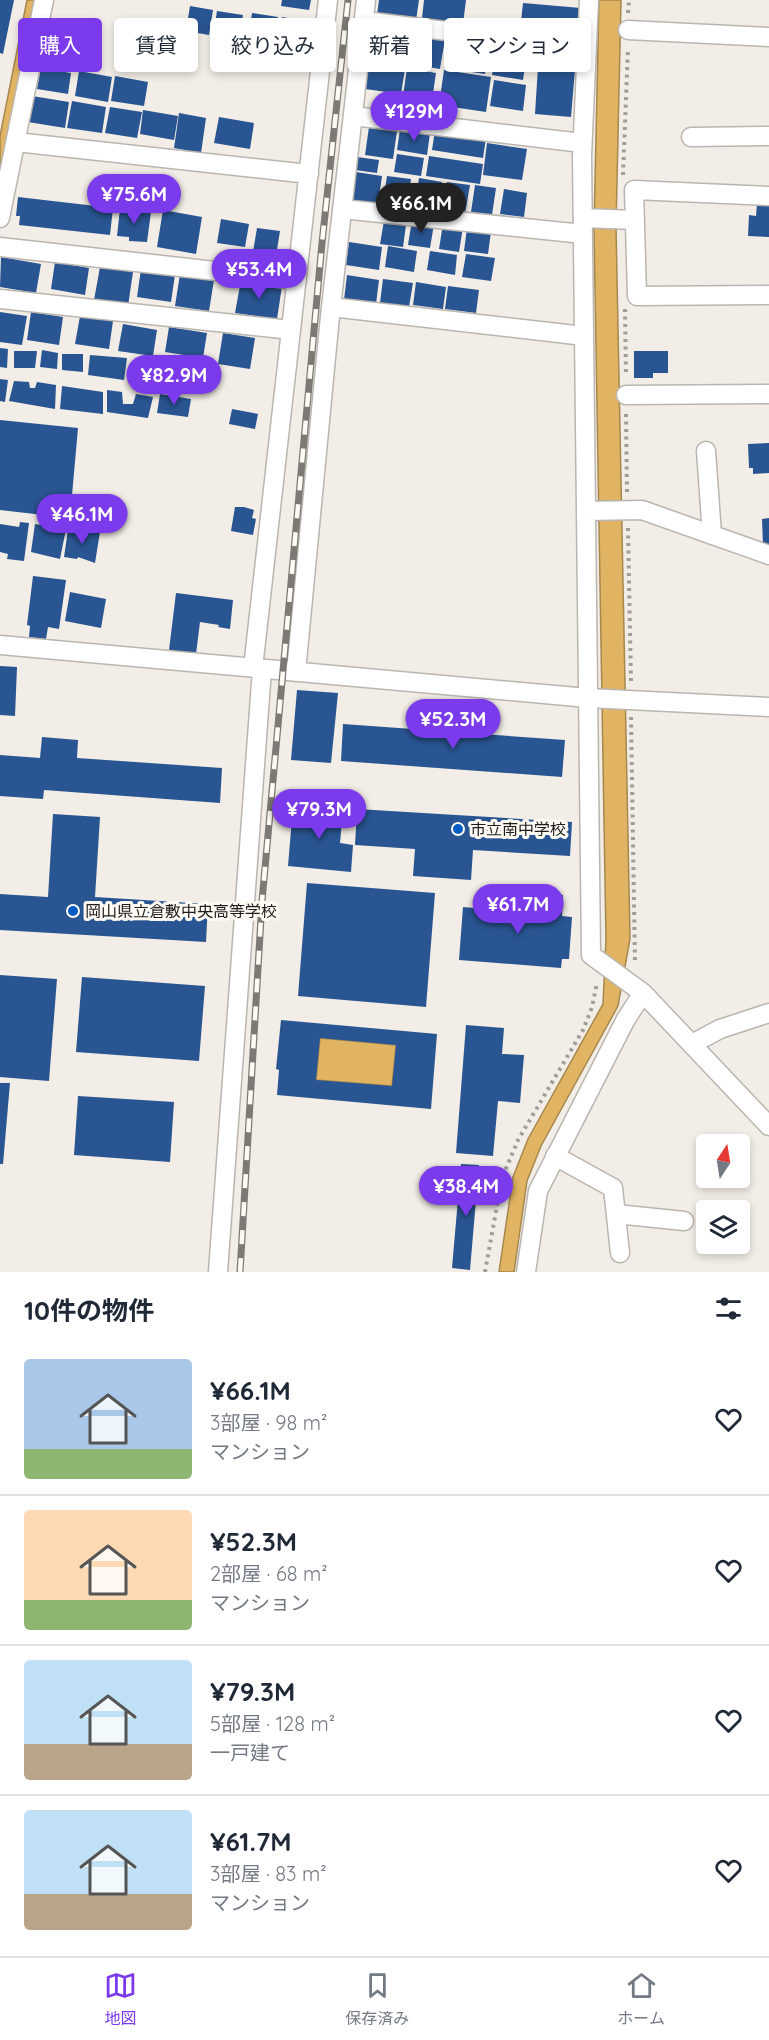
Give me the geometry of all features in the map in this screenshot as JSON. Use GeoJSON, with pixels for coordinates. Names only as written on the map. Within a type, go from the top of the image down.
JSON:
{"type":"FeatureCollection","features":[{"type":"Feature","properties":{"kind":"street"},"geometry":{"type":"LineString","coordinates":[[0,218],[44,0]]}},
{"type":"Feature","properties":{"kind":"street"},"geometry":{"type":"LineString","coordinates":[[218,1272],[258,669],[291,330],[328,0]]}},
{"type":"Feature","properties":{"kind":"street"},"geometry":{"type":"LineString","coordinates":[[363,18],[366,0]]}},
{"type":"Feature","properties":{"kind":"street"},"geometry":{"type":"LineString","coordinates":[[588,18],[589,0]]}},
{"type":"Feature","properties":{"kind":"street"},"geometry":{"type":"LineString","coordinates":[[628,30],[769,37]]}},
{"type":"Feature","properties":{"kind":"street"},"geometry":{"type":"LineString","coordinates":[[296,672],[331,308],[358,72]]}},
{"type":"Feature","properties":{"kind":"street"},"geometry":{"type":"LineString","coordinates":[[584,72],[582,143],[585,223],[584,336],[592,510],[591,955],[636,987],[769,1126]]}},
{"type":"Feature","properties":{"kind":"street"},"geometry":{"type":"LineString","coordinates":[[353,116],[582,143]]}},
{"type":"Feature","properties":{"kind":"street"},"geometry":{"type":"LineString","coordinates":[[691,137],[769,136]]}},
{"type":"Feature","properties":{"kind":"street"},"geometry":{"type":"LineString","coordinates":[[15,142],[309,174]]}},
{"type":"Feature","properties":{"kind":"street"},"geometry":{"type":"LineString","coordinates":[[769,196],[634,190],[627,219],[637,296],[769,295]]}},
{"type":"Feature","properties":{"kind":"street"},"geometry":{"type":"LineString","coordinates":[[342,209],[585,223],[627,219]]}},
{"type":"Feature","properties":{"kind":"street"},"geometry":{"type":"LineString","coordinates":[[0,247],[297,280]]}},
{"type":"Feature","properties":{"kind":"street"},"geometry":{"type":"LineString","coordinates":[[0,299],[291,330]]}},
{"type":"Feature","properties":{"kind":"street"},"geometry":{"type":"LineString","coordinates":[[331,308],[584,336]]}},
{"type":"Feature","properties":{"kind":"street"},"geometry":{"type":"LineString","coordinates":[[626,395],[769,394]]}},
{"type":"Feature","properties":{"kind":"street"},"geometry":{"type":"LineString","coordinates":[[706,451],[712,535]]}},
{"type":"Feature","properties":{"kind":"street"},"geometry":{"type":"LineString","coordinates":[[592,510],[642,510],[769,555]]}},
{"type":"Feature","properties":{"kind":"street"},"geometry":{"type":"LineString","coordinates":[[0,645],[593,699],[769,707]]}},
{"type":"Feature","properties":{"kind":"street"},"geometry":{"type":"LineString","coordinates":[[526,1272],[538,1191],[626,1019],[636,987]]}},
{"type":"Feature","properties":{"kind":"street"},"geometry":{"type":"LineString","coordinates":[[692,1044],[720,1029],[769,1013]]}},
{"type":"Feature","properties":{"kind":"street"},"geometry":{"type":"LineString","coordinates":[[555,1156],[613,1188],[620,1253]]}},
{"type":"Feature","properties":{"kind":"street"},"geometry":{"type":"LineString","coordinates":[[616,1214],[684,1221]]}},
{"type":"Feature","properties":{"kind":"path"},"geometry":{"type":"LineString","coordinates":[[623,184],[629,0]]}},
{"type":"Feature","properties":{"kind":"path"},"geometry":{"type":"LineString","coordinates":[[625,300],[624,509],[636,987]]}},
{"type":"Feature","properties":{"kind":"path"},"geometry":{"type":"LineString","coordinates":[[485,1272],[502,1178],[518,1140],[583,1030],[592,1007],[599,962]]}},
{"type":"Feature","properties":{"kind":"shaded area"},"geometry":{"type":"Polygon","coordinates":[[[27,0],[36,0],[32,18],[23,18],[27,0]]]}},
{"type":"Feature","properties":{"kind":"shaded area"},"geometry":{"type":"Polygon","coordinates":[[[599,0],[621,0],[616,226],[630,939],[618,1006],[541,1146],[527,1181],[514,1272],[499,1272],[513,1177],[528,1139],[603,1004],[606,939],[594,228],[599,0]]]}},
{"type":"Feature","properties":{"kind":"shaded area"},"geometry":{"type":"Polygon","coordinates":[[[18,45],[18,72],[21,72],[0,175],[0,136],[18,45]]]}},
{"type":"Feature","properties":{"kind":"shaded area"},"geometry":{"type":"Polygon","coordinates":[[[320,1038],[396,1045],[392,1086],[316,1080],[320,1038]]]}},
{"type":"Feature","properties":{"kind":"building"},"geometry":{"type":"Polygon","coordinates":[[[0,0],[14,0],[3,54],[0,53],[0,0]]]}},
{"type":"Feature","properties":{"kind":"building"},"geometry":{"type":"Polygon","coordinates":[[[282,0],[311,0],[309,10],[281,6],[282,0]]]}},
{"type":"Feature","properties":{"kind":"building"},"geometry":{"type":"Polygon","coordinates":[[[379,0],[419,0],[416,18],[377,18],[379,0]]]}},
{"type":"Feature","properties":{"kind":"building"},"geometry":{"type":"Polygon","coordinates":[[[424,0],[466,0],[464,18],[444,18],[444,21],[422,18],[424,0]]]}},
{"type":"Feature","properties":{"kind":"building"},"geometry":{"type":"Polygon","coordinates":[[[523,3],[581,8],[580,18],[521,18],[523,3]]]}},
{"type":"Feature","properties":{"kind":"building"},"geometry":{"type":"Polygon","coordinates":[[[190,6],[213,10],[209,35],[198,33],[198,18],[188,18],[190,6]]]}},
{"type":"Feature","properties":{"kind":"building"},"geometry":{"type":"Polygon","coordinates":[[[217,11],[243,15],[242,18],[216,18],[217,11]]]}},
{"type":"Feature","properties":{"kind":"building"},"geometry":{"type":"Polygon","coordinates":[[[252,13],[278,17],[278,18],[251,18],[252,13]]]}},
{"type":"Feature","properties":{"kind":"building"},"geometry":{"type":"Polygon","coordinates":[[[432,37],[444,39],[440,69],[432,68],[432,37]]]}},
{"type":"Feature","properties":{"kind":"building"},"geometry":{"type":"Polygon","coordinates":[[[444,70],[444,72],[491,77],[486,112],[439,105],[444,70]]]}},
{"type":"Feature","properties":{"kind":"building"},"geometry":{"type":"Polygon","coordinates":[[[40,72],[71,73],[68,94],[37,89],[40,72]]]}},
{"type":"Feature","properties":{"kind":"building"},"geometry":{"type":"Polygon","coordinates":[[[79,72],[112,77],[108,102],[75,96],[79,72]]]}},
{"type":"Feature","properties":{"kind":"building"},"geometry":{"type":"Polygon","coordinates":[[[368,72],[405,72],[401,94],[365,89],[368,72]]]}},
{"type":"Feature","properties":{"kind":"building"},"geometry":{"type":"Polygon","coordinates":[[[406,72],[436,73],[432,100],[403,96],[406,72]]]}},
{"type":"Feature","properties":{"kind":"building"},"geometry":{"type":"Polygon","coordinates":[[[492,72],[524,72],[523,80],[492,75],[492,72]]]}},
{"type":"Feature","properties":{"kind":"building"},"geometry":{"type":"Polygon","coordinates":[[[538,72],[575,72],[571,117],[535,114],[538,72]]]}},
{"type":"Feature","properties":{"kind":"building"},"geometry":{"type":"Polygon","coordinates":[[[115,76],[148,82],[144,106],[111,101],[115,76]]]}},
{"type":"Feature","properties":{"kind":"building"},"geometry":{"type":"Polygon","coordinates":[[[494,80],[526,85],[523,111],[490,106],[494,80]]]}},
{"type":"Feature","properties":{"kind":"building"},"geometry":{"type":"Polygon","coordinates":[[[32,96],[69,102],[65,128],[28,122],[32,96]]]}},
{"type":"Feature","properties":{"kind":"building"},"geometry":{"type":"Polygon","coordinates":[[[72,101],[106,107],[102,133],[67,128],[72,101]]]}},
{"type":"Feature","properties":{"kind":"building"},"geometry":{"type":"Polygon","coordinates":[[[110,107],[142,112],[137,138],[105,133],[110,107]]]}},
{"type":"Feature","properties":{"kind":"building"},"geometry":{"type":"Polygon","coordinates":[[[143,110],[178,116],[174,140],[140,134],[143,110]]]}},
{"type":"Feature","properties":{"kind":"building"},"geometry":{"type":"Polygon","coordinates":[[[179,113],[206,118],[201,153],[174,148],[179,113]]]}},
{"type":"Feature","properties":{"kind":"building"},"geometry":{"type":"Polygon","coordinates":[[[219,117],[254,123],[250,149],[214,143],[219,117]]]}},
{"type":"Feature","properties":{"kind":"building"},"geometry":{"type":"Polygon","coordinates":[[[369,127],[397,131],[393,159],[365,155],[369,127]]]}},
{"type":"Feature","properties":{"kind":"building"},"geometry":{"type":"Polygon","coordinates":[[[400,129],[430,133],[427,155],[397,150],[400,129]]]}},
{"type":"Feature","properties":{"kind":"building"},"geometry":{"type":"Polygon","coordinates":[[[435,130],[486,138],[483,158],[432,150],[435,130]]]}},
{"type":"Feature","properties":{"kind":"building"},"geometry":{"type":"Polygon","coordinates":[[[487,143],[527,149],[522,180],[483,175],[487,143]]]}},
{"type":"Feature","properties":{"kind":"building"},"geometry":{"type":"Polygon","coordinates":[[[397,154],[424,158],[421,176],[394,172],[397,154]]]}},
{"type":"Feature","properties":{"kind":"building"},"geometry":{"type":"Polygon","coordinates":[[[429,156],[483,164],[480,184],[426,176],[429,156]]]}},
{"type":"Feature","properties":{"kind":"building"},"geometry":{"type":"Polygon","coordinates":[[[357,157],[379,160],[377,173],[355,170],[357,157]]]}},
{"type":"Feature","properties":{"kind":"building"},"geometry":{"type":"Polygon","coordinates":[[[356,172],[382,176],[378,205],[352,201],[356,172]]]}},
{"type":"Feature","properties":{"kind":"building"},"geometry":{"type":"Polygon","coordinates":[[[387,176],[411,179],[407,205],[383,202],[387,176]]]}},
{"type":"Feature","properties":{"kind":"building"},"geometry":{"type":"Polygon","coordinates":[[[419,178],[442,182],[438,210],[415,206],[419,178]]]}},
{"type":"Feature","properties":{"kind":"building"},"geometry":{"type":"Polygon","coordinates":[[[447,182],[470,185],[465,214],[443,211],[447,182]]]}},
{"type":"Feature","properties":{"kind":"building"},"geometry":{"type":"Polygon","coordinates":[[[475,185],[496,188],[492,215],[471,212],[475,185]]]}},
{"type":"Feature","properties":{"kind":"building"},"geometry":{"type":"Polygon","coordinates":[[[504,189],[527,193],[524,217],[500,214],[504,189]]]}},
{"type":"Feature","properties":{"kind":"building"},"geometry":{"type":"Polygon","coordinates":[[[18,197],[113,208],[110,235],[19,225],[20,216],[16,216],[18,197]]]}},
{"type":"Feature","properties":{"kind":"building"},"geometry":{"type":"Polygon","coordinates":[[[757,204],[769,205],[769,237],[748,236],[749,215],[756,216],[757,204]]]}},
{"type":"Feature","properties":{"kind":"building"},"geometry":{"type":"Polygon","coordinates":[[[120,209],[151,212],[147,242],[129,241],[129,237],[117,236],[120,209]]]}},
{"type":"Feature","properties":{"kind":"building"},"geometry":{"type":"Polygon","coordinates":[[[163,210],[202,217],[196,254],[157,247],[163,210]]]}},
{"type":"Feature","properties":{"kind":"building"},"geometry":{"type":"Polygon","coordinates":[[[385,215],[407,218],[403,247],[380,244],[385,215]]]}},
{"type":"Feature","properties":{"kind":"building"},"geometry":{"type":"Polygon","coordinates":[[[221,219],[249,224],[245,247],[217,243],[221,219]]]}},
{"type":"Feature","properties":{"kind":"building"},"geometry":{"type":"Polygon","coordinates":[[[412,220],[434,224],[430,248],[408,245],[412,220]]]}},
{"type":"Feature","properties":{"kind":"building"},"geometry":{"type":"Polygon","coordinates":[[[443,224],[463,227],[459,252],[439,249],[443,224]]]}},
{"type":"Feature","properties":{"kind":"building"},"geometry":{"type":"Polygon","coordinates":[[[257,228],[280,231],[276,256],[253,252],[257,228]]]}},
{"type":"Feature","properties":{"kind":"building"},"geometry":{"type":"Polygon","coordinates":[[[467,228],[491,232],[488,254],[464,251],[467,228]]]}},
{"type":"Feature","properties":{"kind":"building"},"geometry":{"type":"Polygon","coordinates":[[[349,242],[382,247],[379,270],[346,265],[349,242]]]}},
{"type":"Feature","properties":{"kind":"building"},"geometry":{"type":"Polygon","coordinates":[[[388,246],[417,251],[414,272],[385,267],[388,246]]]}},
{"type":"Feature","properties":{"kind":"building"},"geometry":{"type":"Polygon","coordinates":[[[430,251],[457,255],[455,275],[427,270],[430,251]]]}},
{"type":"Feature","properties":{"kind":"building"},"geometry":{"type":"Polygon","coordinates":[[[466,254],[495,258],[491,281],[462,277],[466,254]]]}},
{"type":"Feature","properties":{"kind":"building"},"geometry":{"type":"Polygon","coordinates":[[[1,257],[41,264],[36,293],[0,287],[1,257]]]}},
{"type":"Feature","properties":{"kind":"building"},"geometry":{"type":"Polygon","coordinates":[[[55,262],[89,268],[85,295],[51,289],[55,262]]]}},
{"type":"Feature","properties":{"kind":"building"},"geometry":{"type":"Polygon","coordinates":[[[100,267],[133,272],[128,306],[94,300],[100,267]]]}},
{"type":"Feature","properties":{"kind":"building"},"geometry":{"type":"Polygon","coordinates":[[[141,269],[175,275],[171,302],[137,297],[141,269]]]}},
{"type":"Feature","properties":{"kind":"building"},"geometry":{"type":"Polygon","coordinates":[[[180,274],[214,280],[209,311],[175,306],[180,274]]]}},
{"type":"Feature","properties":{"kind":"building"},"geometry":{"type":"Polygon","coordinates":[[[347,275],[379,280],[376,304],[344,300],[347,275]]]}},
{"type":"Feature","properties":{"kind":"building"},"geometry":{"type":"Polygon","coordinates":[[[383,279],[413,283],[409,307],[380,303],[383,279]]]}},
{"type":"Feature","properties":{"kind":"building"},"geometry":{"type":"Polygon","coordinates":[[[241,280],[282,286],[277,319],[235,313],[241,280]]]}},
{"type":"Feature","properties":{"kind":"building"},"geometry":{"type":"Polygon","coordinates":[[[416,282],[446,287],[443,309],[413,305],[416,282]]]}},
{"type":"Feature","properties":{"kind":"building"},"geometry":{"type":"Polygon","coordinates":[[[448,286],[479,290],[476,313],[445,309],[448,286]]]}},
{"type":"Feature","properties":{"kind":"building"},"geometry":{"type":"Polygon","coordinates":[[[0,312],[27,316],[22,345],[0,342],[0,312]]]}},
{"type":"Feature","properties":{"kind":"building"},"geometry":{"type":"Polygon","coordinates":[[[31,312],[63,317],[59,345],[27,340],[31,312]]]}},
{"type":"Feature","properties":{"kind":"building"},"geometry":{"type":"Polygon","coordinates":[[[80,316],[113,321],[109,349],[75,344],[80,316]]]}},
{"type":"Feature","properties":{"kind":"building"},"geometry":{"type":"Polygon","coordinates":[[[123,324],[157,330],[153,356],[118,351],[123,324]]]}},
{"type":"Feature","properties":{"kind":"building"},"geometry":{"type":"Polygon","coordinates":[[[169,327],[207,333],[203,358],[165,352],[169,327]]]}},
{"type":"Feature","properties":{"kind":"building"},"geometry":{"type":"Polygon","coordinates":[[[223,333],[255,338],[250,369],[218,364],[223,333]]]}},
{"type":"Feature","properties":{"kind":"building"},"geometry":{"type":"Polygon","coordinates":[[[0,348],[8,349],[7,368],[0,367],[0,348]]]}},
{"type":"Feature","properties":{"kind":"building"},"geometry":{"type":"Polygon","coordinates":[[[42,350],[58,353],[57,369],[40,367],[42,350]]]}},
{"type":"Feature","properties":{"kind":"building"},"geometry":{"type":"Polygon","coordinates":[[[14,351],[37,351],[35,368],[14,368],[14,351]]]}},
{"type":"Feature","properties":{"kind":"building"},"geometry":{"type":"Polygon","coordinates":[[[634,351],[668,351],[668,373],[653,373],[653,378],[634,378],[634,351]]]}},
{"type":"Feature","properties":{"kind":"building"},"geometry":{"type":"Polygon","coordinates":[[[62,354],[83,354],[83,372],[62,370],[62,354]]]}},
{"type":"Feature","properties":{"kind":"building"},"geometry":{"type":"Polygon","coordinates":[[[90,355],[127,358],[124,380],[88,375],[90,355]]]}},
{"type":"Feature","properties":{"kind":"building"},"geometry":{"type":"Polygon","coordinates":[[[0,379],[8,380],[5,402],[0,401],[0,379]]]}},
{"type":"Feature","properties":{"kind":"building"},"geometry":{"type":"Polygon","coordinates":[[[14,381],[29,382],[30,388],[35,388],[37,382],[56,385],[55,409],[9,401],[14,381]]]}},
{"type":"Feature","properties":{"kind":"building"},"geometry":{"type":"Polygon","coordinates":[[[62,386],[103,392],[103,414],[60,409],[62,386]]]}},
{"type":"Feature","properties":{"kind":"building"},"geometry":{"type":"Polygon","coordinates":[[[107,390],[122,392],[123,404],[133,404],[136,394],[153,397],[148,418],[107,412],[107,390]]]}},
{"type":"Feature","properties":{"kind":"building"},"geometry":{"type":"Polygon","coordinates":[[[160,394],[191,399],[188,417],[157,413],[160,394]]]}},
{"type":"Feature","properties":{"kind":"building"},"geometry":{"type":"Polygon","coordinates":[[[232,409],[258,414],[255,429],[229,424],[232,409]]]}},
{"type":"Feature","properties":{"kind":"building"},"geometry":{"type":"Polygon","coordinates":[[[0,420],[78,428],[70,518],[0,510],[0,420]]]}},
{"type":"Feature","properties":{"kind":"building"},"geometry":{"type":"Polygon","coordinates":[[[769,443],[769,473],[753,474],[753,468],[749,468],[748,444],[769,443]]]}},
{"type":"Feature","properties":{"kind":"building"},"geometry":{"type":"Polygon","coordinates":[[[235,507],[254,510],[252,518],[256,519],[253,535],[231,531],[235,507]]]}},
{"type":"Feature","properties":{"kind":"building"},"geometry":{"type":"Polygon","coordinates":[[[769,518],[769,546],[763,546],[762,519],[769,518]]]}},
{"type":"Feature","properties":{"kind":"building"},"geometry":{"type":"Polygon","coordinates":[[[20,522],[29,523],[24,561],[7,559],[8,554],[0,552],[0,524],[19,527],[20,522]]]}},
{"type":"Feature","properties":{"kind":"building"},"geometry":{"type":"Polygon","coordinates":[[[35,524],[66,529],[60,559],[31,552],[35,524]]]}},
{"type":"Feature","properties":{"kind":"building"},"geometry":{"type":"Polygon","coordinates":[[[80,528],[100,532],[95,563],[78,557],[77,559],[64,557],[68,530],[80,532],[80,528]]]}},
{"type":"Feature","properties":{"kind":"building"},"geometry":{"type":"Polygon","coordinates":[[[33,576],[66,580],[59,629],[48,627],[46,639],[29,637],[30,626],[27,625],[33,576]]]}},
{"type":"Feature","properties":{"kind":"building"},"geometry":{"type":"Polygon","coordinates":[[[70,592],[106,599],[101,628],[65,621],[70,592]]]}},
{"type":"Feature","properties":{"kind":"building"},"geometry":{"type":"Polygon","coordinates":[[[176,593],[233,600],[230,629],[200,622],[196,654],[169,650],[176,593]]]}},
{"type":"Feature","properties":{"kind":"building"},"geometry":{"type":"Polygon","coordinates":[[[0,666],[17,667],[15,716],[0,715],[0,666]]]}},
{"type":"Feature","properties":{"kind":"building"},"geometry":{"type":"Polygon","coordinates":[[[297,690],[338,693],[331,763],[291,760],[297,690]]]}},
{"type":"Feature","properties":{"kind":"building"},"geometry":{"type":"Polygon","coordinates":[[[343,724],[565,740],[562,777],[341,761],[343,724]]]}},
{"type":"Feature","properties":{"kind":"building"},"geometry":{"type":"Polygon","coordinates":[[[42,737],[78,740],[77,758],[222,768],[220,803],[44,790],[43,799],[0,796],[0,755],[40,758],[42,737]]]}},
{"type":"Feature","properties":{"kind":"building"},"geometry":{"type":"Polygon","coordinates":[[[293,806],[343,810],[340,843],[353,845],[351,872],[288,866],[293,806]]]}},
{"type":"Feature","properties":{"kind":"building"},"geometry":{"type":"Polygon","coordinates":[[[357,809],[572,822],[570,856],[473,850],[471,880],[413,876],[415,849],[355,845],[357,809]]]}},
{"type":"Feature","properties":{"kind":"building"},"geometry":{"type":"Polygon","coordinates":[[[53,814],[100,817],[95,897],[208,904],[206,942],[0,930],[0,894],[48,897],[53,814]]]}},
{"type":"Feature","properties":{"kind":"building"},"geometry":{"type":"Polygon","coordinates":[[[307,883],[435,893],[426,1007],[298,996],[307,883]]]}},
{"type":"Feature","properties":{"kind":"building"},"geometry":{"type":"Polygon","coordinates":[[[535,892],[563,895],[562,916],[572,917],[569,959],[562,959],[561,968],[459,960],[463,907],[533,913],[535,892]]]}},
{"type":"Feature","properties":{"kind":"building"},"geometry":{"type":"Polygon","coordinates":[[[0,975],[57,979],[49,1081],[0,1077],[0,975]]]}},
{"type":"Feature","properties":{"kind":"building"},"geometry":{"type":"Polygon","coordinates":[[[82,977],[205,986],[199,1061],[76,1052],[82,977]]]}},
{"type":"Feature","properties":{"kind":"building"},"geometry":{"type":"Polygon","coordinates":[[[281,1020],[437,1034],[431,1109],[277,1095],[279,1070],[276,1069],[281,1020]],[[320,1038],[316,1080],[392,1086],[396,1045],[320,1038]]]}},
{"type":"Feature","properties":{"kind":"building"},"geometry":{"type":"Polygon","coordinates":[[[466,1025],[504,1028],[502,1054],[524,1055],[520,1103],[498,1101],[493,1156],[456,1153],[466,1025]]]}},
{"type":"Feature","properties":{"kind":"building"},"geometry":{"type":"Polygon","coordinates":[[[0,1083],[10,1083],[3,1164],[0,1164],[0,1083]]]}},
{"type":"Feature","properties":{"kind":"building"},"geometry":{"type":"Polygon","coordinates":[[[78,1096],[174,1102],[170,1162],[74,1155],[78,1096]]]}},
{"type":"Feature","properties":{"kind":"building"},"geometry":{"type":"Polygon","coordinates":[[[461,1164],[479,1165],[470,1270],[452,1268],[461,1164]]]}},
{"type":"Feature","properties":{"kind":"railway"},"geometry":{"type":"LineString","coordinates":[[240,1272],[262,901],[322,243],[348,0]]}},
{"type":"Feature","properties":{"kind":"place","name":"市立南中学校"},"geometry":{"type":"Point","coordinates":[458,829]}},
{"type":"Feature","properties":{"kind":"place","name":"岡山県立倉敷中央高等学校"},"geometry":{"type":"Point","coordinates":[73,911]}}]}
